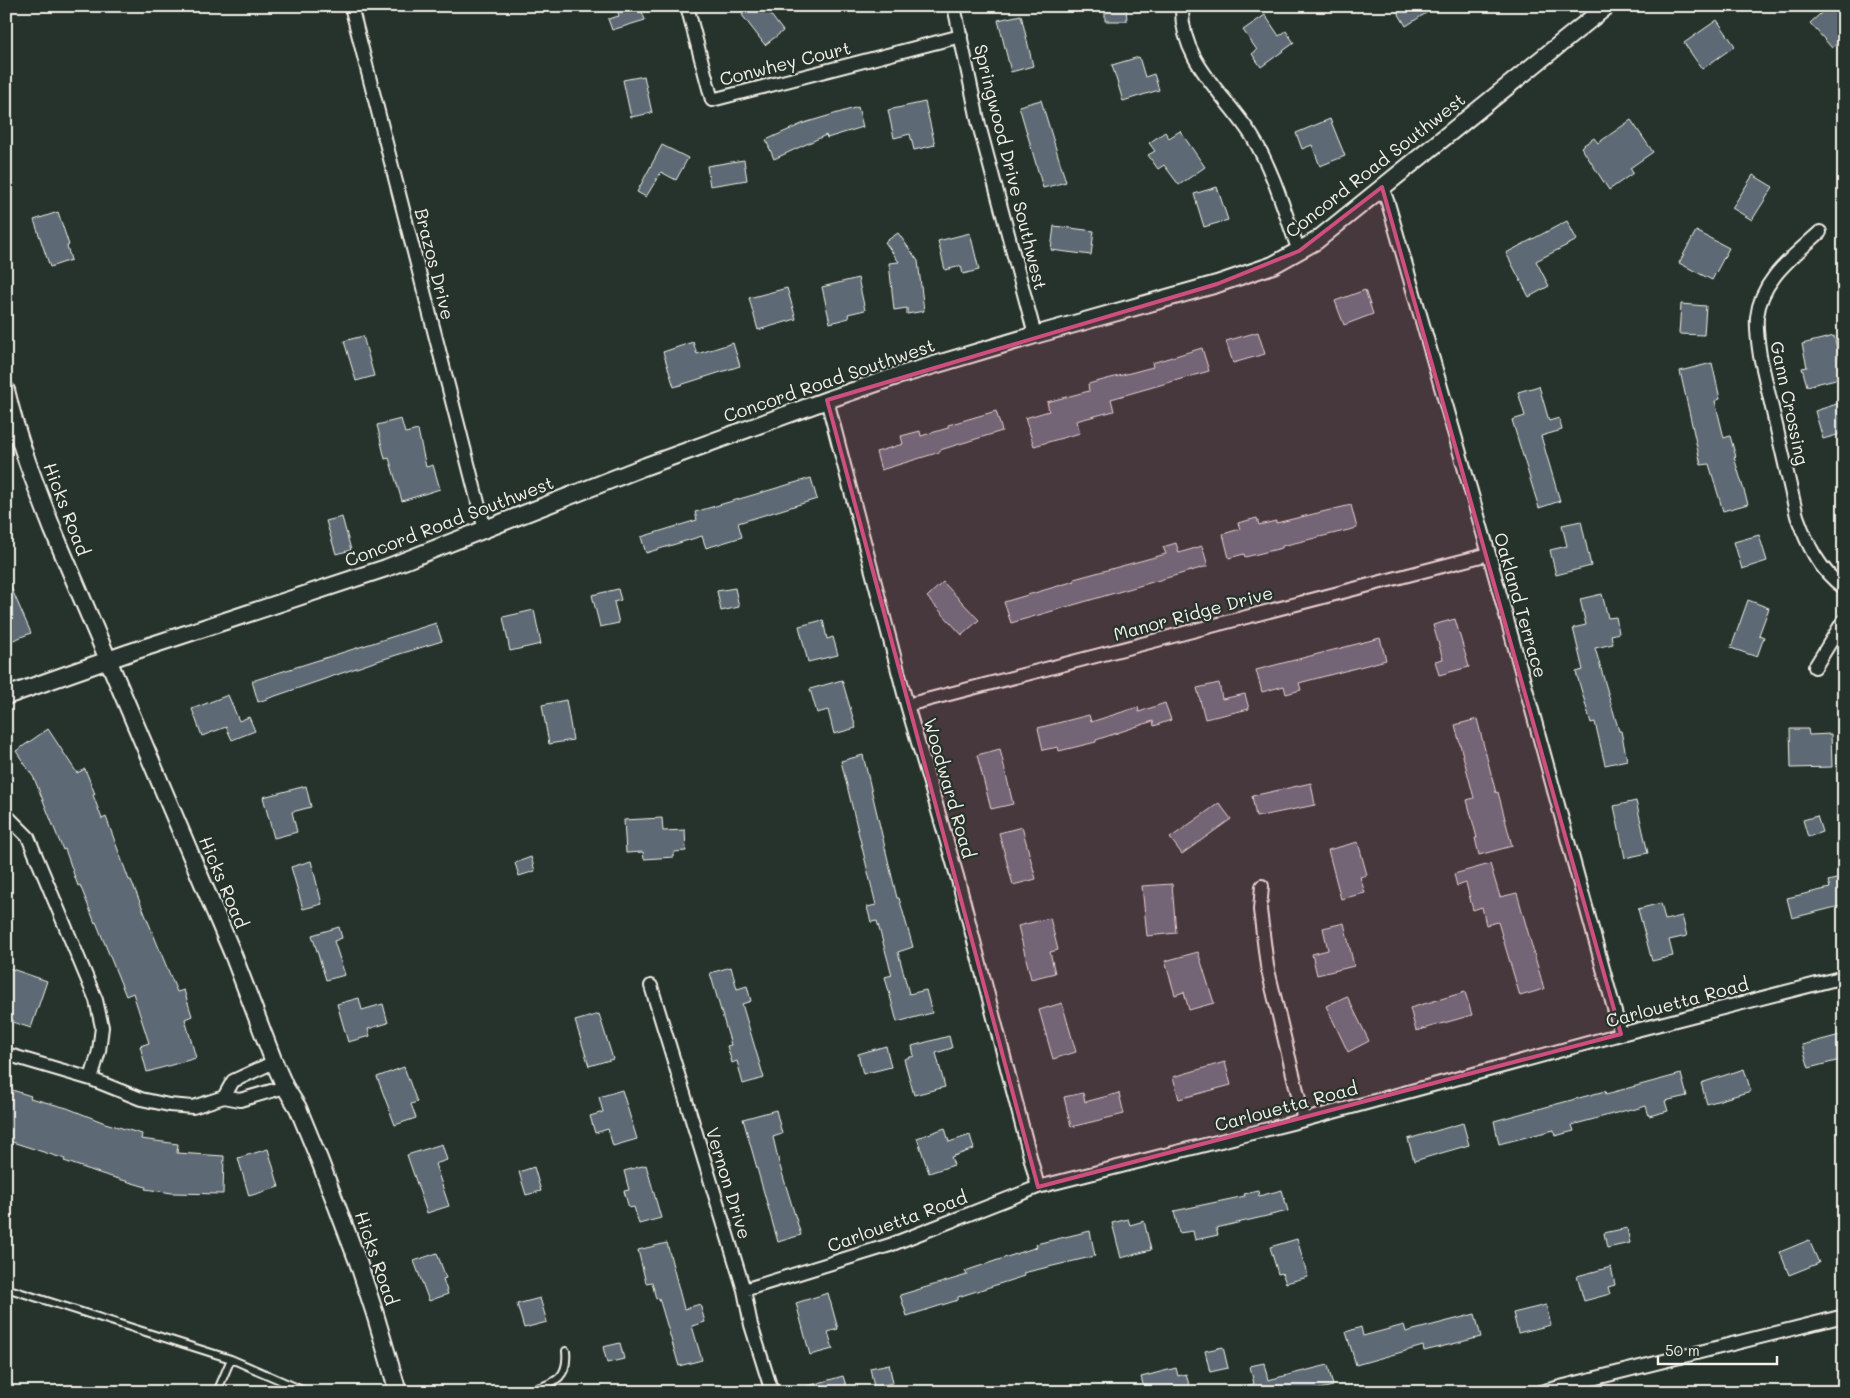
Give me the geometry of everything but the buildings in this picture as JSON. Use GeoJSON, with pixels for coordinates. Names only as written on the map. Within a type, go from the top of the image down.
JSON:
{"type":"FeatureCollection","features":[{"type":"Feature","properties":{"kind":"street","name":"Brazos Drive"},"geometry":{"type":"LineString","coordinates":[[351,6],[485,530]]}},
{"type":"Feature","properties":{"kind":"street","name":"Conwhey Court"},"geometry":{"type":"LineString","coordinates":[[688,6],[712,100],[961,36]]}},
{"type":"Feature","properties":{"kind":"street","name":"Springwood Drive Southwest"},"geometry":{"type":"LineString","coordinates":[[954,6],[979,124],[1035,335]]}},
{"type":"Feature","properties":{"kind":"street"},"geometry":{"type":"LineString","coordinates":[[1182,6],[1181,22],[1192,55],[1201,70],[1253,138],[1270,171],[1299,251]]}},
{"type":"Feature","properties":{"kind":"street","name":"Concord Road Southwest"},"geometry":{"type":"LineString","coordinates":[[6,696],[107,660],[386,568],[646,466],[894,377],[1217,284],[1273,265],[1316,241],[1607,6]]}},
{"type":"Feature","properties":{"kind":"street","name":"Oakland Terrace"},"geometry":{"type":"LineString","coordinates":[[1382,187],[1489,554],[1621,1034]]}},
{"type":"Feature","properties":{"kind":"street","name":"Gann Crossing"},"geometry":{"type":"LineString","coordinates":[[1820,232],[1784,265],[1769,283],[1761,296],[1757,317],[1757,334],[1760,356],[1796,516],[1817,562],[1844,588]]}},
{"type":"Feature","properties":{"kind":"street","name":"Hicks Road"},"geometry":{"type":"LineString","coordinates":[[7,395],[15,426],[40,497],[107,660],[232,952],[274,1062],[285,1087],[298,1108],[339,1210],[375,1314],[398,1392]]}},
{"type":"Feature","properties":{"kind":"street","name":"Woodward Road"},"geometry":{"type":"LineString","coordinates":[[827,400],[907,705],[957,876],[1038,1187]]}},
{"type":"Feature","properties":{"kind":"street","name":"Manor Ridge Drive"},"geometry":{"type":"LineString","coordinates":[[907,705],[1489,554]]}},
{"type":"Feature","properties":{"kind":"street"},"geometry":{"type":"LineString","coordinates":[[1815,667],[1844,620]]}},
{"type":"Feature","properties":{"kind":"street"},"geometry":{"type":"LineString","coordinates":[[6,815],[28,837],[96,1000],[102,1027],[99,1051],[91,1079]]}},
{"type":"Feature","properties":{"kind":"street"},"geometry":{"type":"LineString","coordinates":[[1262,886],[1260,910],[1266,959],[1304,1120]]}},
{"type":"Feature","properties":{"kind":"street","name":"Carlouetta Road"},"geometry":{"type":"LineString","coordinates":[[744,1290],[890,1245],[1038,1187],[1304,1120],[1621,1034],[1844,977]]}},
{"type":"Feature","properties":{"kind":"street","name":"Vernon Drive"},"geometry":{"type":"LineString","coordinates":[[651,986],[744,1290],[751,1325],[772,1392]]}},
{"type":"Feature","properties":{"kind":"street"},"geometry":{"type":"LineString","coordinates":[[6,1054],[91,1079],[140,1099],[169,1105],[193,1107],[224,1097],[240,1100],[285,1087]]}},
{"type":"Feature","properties":{"kind":"street"},"geometry":{"type":"LineString","coordinates":[[224,1097],[233,1081],[274,1062]]}},
{"type":"Feature","properties":{"kind":"street"},"geometry":{"type":"LineString","coordinates":[[1540,1392],[1844,1316]]}},
{"type":"Feature","properties":{"kind":"lane"},"geometry":{"type":"LineString","coordinates":[[6,1288],[231,1359],[307,1392]]}},
{"type":"Feature","properties":{"kind":"lane"},"geometry":{"type":"LineString","coordinates":[[526,1392],[559,1380],[567,1360],[566,1351]]}},
{"type":"Feature","properties":{"kind":"lane"},"geometry":{"type":"LineString","coordinates":[[217,1392],[231,1359]]}},
{"type":"Feature","properties":{"kind":"highlighted area"},"geometry":{"type":"Polygon","coordinates":[[[1382,187],[1621,1034],[1038,1187],[827,400],[1217,284],[1299,251],[1382,187]]]}}]}
